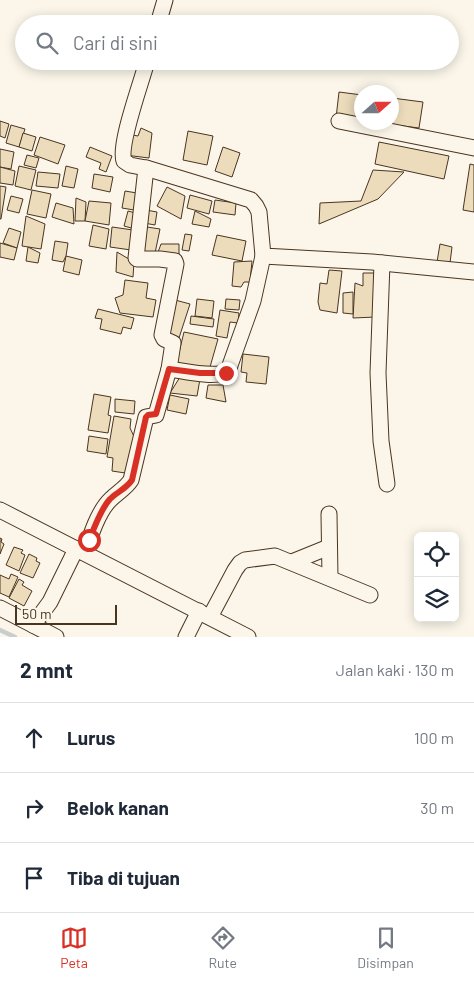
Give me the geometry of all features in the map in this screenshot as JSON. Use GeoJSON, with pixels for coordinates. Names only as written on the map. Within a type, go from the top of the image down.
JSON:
{"type":"FeatureCollection","features":[{"type":"Feature","properties":{"kind":"street"},"geometry":{"type":"LineString","coordinates":[[161,15],[165,0]]}},
{"type":"Feature","properties":{"kind":"street"},"geometry":{"type":"LineString","coordinates":[[144,70],[126,134],[124,161],[130,165],[146,168],[251,200],[259,212],[263,256],[253,301],[228,371],[222,374],[212,374],[169,369]]}},
{"type":"Feature","properties":{"kind":"street"},"geometry":{"type":"LineString","coordinates":[[339,121],[474,148]]}},
{"type":"Feature","properties":{"kind":"street"},"geometry":{"type":"LineString","coordinates":[[33,625],[50,602],[110,500],[132,480],[146,417],[156,414],[169,369],[173,343],[164,339],[162,335],[176,264],[170,260],[136,258],[146,168]]}},
{"type":"Feature","properties":{"kind":"street"},"geometry":{"type":"LineString","coordinates":[[263,256],[382,263],[474,272]]}},
{"type":"Feature","properties":{"kind":"street"},"geometry":{"type":"LineString","coordinates":[[382,263],[378,373],[381,441],[387,484]]}},
{"type":"Feature","properties":{"kind":"street"},"geometry":{"type":"LineString","coordinates":[[0,510],[248,637]]}},
{"type":"Feature","properties":{"kind":"street"},"geometry":{"type":"LineString","coordinates":[[329,514],[330,578]]}},
{"type":"Feature","properties":{"kind":"street"},"geometry":{"type":"LineString","coordinates":[[292,562],[329,547]]}},
{"type":"Feature","properties":{"kind":"street"},"geometry":{"type":"LineString","coordinates":[[186,637],[240,563],[245,560],[275,556],[370,595]]}},
{"type":"Feature","properties":{"kind":"street"},"geometry":{"type":"LineString","coordinates":[[0,608],[56,637]]}},
{"type":"Feature","properties":{"kind":"building"},"geometry":{"type":"Polygon","coordinates":[[[339,92],[354,94],[354,120],[336,118],[339,92]]]}},
{"type":"Feature","properties":{"kind":"building"},"geometry":{"type":"Polygon","coordinates":[[[399,99],[423,102],[419,128],[399,125],[399,99]]]}},
{"type":"Feature","properties":{"kind":"building"},"geometry":{"type":"Polygon","coordinates":[[[0,121],[9,124],[5,138],[0,136],[0,121]]]}},
{"type":"Feature","properties":{"kind":"building"},"geometry":{"type":"Polygon","coordinates":[[[11,125],[25,129],[19,147],[6,143],[11,125]]]}},
{"type":"Feature","properties":{"kind":"building"},"geometry":{"type":"Polygon","coordinates":[[[141,128],[152,133],[149,158],[125,155],[127,134],[138,136],[141,128]]]}},
{"type":"Feature","properties":{"kind":"building"},"geometry":{"type":"Polygon","coordinates":[[[188,131],[213,136],[207,165],[183,160],[188,131]]]}},
{"type":"Feature","properties":{"kind":"building"},"geometry":{"type":"Polygon","coordinates":[[[23,133],[36,137],[32,151],[19,147],[23,133]]]}},
{"type":"Feature","properties":{"kind":"building"},"geometry":{"type":"Polygon","coordinates":[[[40,137],[65,145],[58,164],[34,155],[40,137]]]}},
{"type":"Feature","properties":{"kind":"building"},"geometry":{"type":"Polygon","coordinates":[[[379,142],[449,156],[444,179],[375,164],[379,142]]]}},
{"type":"Feature","properties":{"kind":"building"},"geometry":{"type":"Polygon","coordinates":[[[90,147],[112,156],[106,172],[99,169],[101,163],[86,157],[90,147]]]}},
{"type":"Feature","properties":{"kind":"building"},"geometry":{"type":"Polygon","coordinates":[[[223,147],[240,153],[232,177],[215,171],[223,147]]]}},
{"type":"Feature","properties":{"kind":"building"},"geometry":{"type":"Polygon","coordinates":[[[0,149],[14,152],[11,169],[0,167],[0,149]]]}},
{"type":"Feature","properties":{"kind":"building"},"geometry":{"type":"Polygon","coordinates":[[[27,155],[39,158],[36,168],[24,165],[27,155]]]}},
{"type":"Feature","properties":{"kind":"building"},"geometry":{"type":"Polygon","coordinates":[[[470,164],[474,165],[474,212],[463,210],[470,164]]]}},
{"type":"Feature","properties":{"kind":"building"},"geometry":{"type":"Polygon","coordinates":[[[19,166],[36,170],[31,190],[15,186],[19,166]]]}},
{"type":"Feature","properties":{"kind":"building"},"geometry":{"type":"Polygon","coordinates":[[[66,166],[78,169],[74,188],[62,186],[66,166]]]}},
{"type":"Feature","properties":{"kind":"building"},"geometry":{"type":"Polygon","coordinates":[[[0,167],[15,171],[13,185],[0,183],[0,167]]]}},
{"type":"Feature","properties":{"kind":"building"},"geometry":{"type":"Polygon","coordinates":[[[373,170],[404,172],[378,199],[319,224],[320,203],[361,201],[373,170]]]}},
{"type":"Feature","properties":{"kind":"building"},"geometry":{"type":"Polygon","coordinates":[[[38,172],[60,174],[58,188],[36,186],[38,172]]]}},
{"type":"Feature","properties":{"kind":"building"},"geometry":{"type":"Polygon","coordinates":[[[94,174],[113,177],[110,192],[92,188],[94,174]]]}},
{"type":"Feature","properties":{"kind":"building"},"geometry":{"type":"Polygon","coordinates":[[[0,186],[6,187],[1,219],[0,219],[0,186]]]}},
{"type":"Feature","properties":{"kind":"building"},"geometry":{"type":"Polygon","coordinates":[[[167,187],[185,196],[181,219],[157,206],[167,187]]]}},
{"type":"Feature","properties":{"kind":"building"},"geometry":{"type":"Polygon","coordinates":[[[32,190],[51,194],[46,218],[27,214],[32,190]]]}},
{"type":"Feature","properties":{"kind":"building"},"geometry":{"type":"Polygon","coordinates":[[[125,191],[137,193],[134,210],[122,208],[125,191]]]}},
{"type":"Feature","properties":{"kind":"building"},"geometry":{"type":"Polygon","coordinates":[[[190,195],[212,201],[209,214],[187,208],[190,195]]]}},
{"type":"Feature","properties":{"kind":"building"},"geometry":{"type":"Polygon","coordinates":[[[11,196],[23,199],[19,213],[7,210],[11,196]]]}},
{"type":"Feature","properties":{"kind":"building"},"geometry":{"type":"Polygon","coordinates":[[[76,198],[86,202],[85,221],[75,221],[76,198]]]}},
{"type":"Feature","properties":{"kind":"building"},"geometry":{"type":"Polygon","coordinates":[[[215,200],[236,203],[235,215],[213,212],[215,200]]]}},
{"type":"Feature","properties":{"kind":"building"},"geometry":{"type":"Polygon","coordinates":[[[89,201],[111,203],[109,225],[85,221],[89,201]]]}},
{"type":"Feature","properties":{"kind":"building"},"geometry":{"type":"Polygon","coordinates":[[[56,203],[73,208],[74,224],[52,217],[56,203]]]}},
{"type":"Feature","properties":{"kind":"building"},"geometry":{"type":"Polygon","coordinates":[[[146,210],[157,212],[155,225],[144,223],[146,210]]]}},
{"type":"Feature","properties":{"kind":"building"},"geometry":{"type":"Polygon","coordinates":[[[128,211],[139,214],[135,229],[124,226],[128,211]]]}},
{"type":"Feature","properties":{"kind":"building"},"geometry":{"type":"Polygon","coordinates":[[[195,211],[211,219],[209,227],[192,224],[195,211]]]}},
{"type":"Feature","properties":{"kind":"building"},"geometry":{"type":"Polygon","coordinates":[[[26,216],[45,224],[41,249],[22,246],[26,216]]]}},
{"type":"Feature","properties":{"kind":"building"},"geometry":{"type":"Polygon","coordinates":[[[93,225],[109,229],[106,249],[89,246],[93,225]]]}},
{"type":"Feature","properties":{"kind":"building"},"geometry":{"type":"Polygon","coordinates":[[[112,227],[133,230],[131,250],[110,247],[112,227]]]}},
{"type":"Feature","properties":{"kind":"building"},"geometry":{"type":"Polygon","coordinates":[[[147,227],[160,229],[154,258],[141,255],[147,227]]]}},
{"type":"Feature","properties":{"kind":"building"},"geometry":{"type":"Polygon","coordinates":[[[9,228],[21,232],[17,248],[3,243],[9,228]]]}},
{"type":"Feature","properties":{"kind":"building"},"geometry":{"type":"Polygon","coordinates":[[[185,234],[192,235],[189,251],[182,250],[185,234]]]}},
{"type":"Feature","properties":{"kind":"building"},"geometry":{"type":"Polygon","coordinates":[[[217,235],[246,241],[242,261],[212,255],[217,235]]]}},
{"type":"Feature","properties":{"kind":"building"},"geometry":{"type":"Polygon","coordinates":[[[55,241],[68,243],[63,262],[52,260],[55,241]]]}},
{"type":"Feature","properties":{"kind":"building"},"geometry":{"type":"Polygon","coordinates":[[[0,243],[17,248],[14,260],[0,257],[0,243]]]}},
{"type":"Feature","properties":{"kind":"building"},"geometry":{"type":"Polygon","coordinates":[[[161,244],[179,244],[179,255],[157,255],[161,244]]]}},
{"type":"Feature","properties":{"kind":"building"},"geometry":{"type":"Polygon","coordinates":[[[440,244],[452,247],[450,263],[437,262],[440,244]]]}},
{"type":"Feature","properties":{"kind":"building"},"geometry":{"type":"Polygon","coordinates":[[[28,247],[40,253],[38,263],[26,261],[28,247]]]}},
{"type":"Feature","properties":{"kind":"building"},"geometry":{"type":"Polygon","coordinates":[[[117,252],[134,262],[133,277],[116,272],[117,252]]]}},
{"type":"Feature","properties":{"kind":"building"},"geometry":{"type":"Polygon","coordinates":[[[66,256],[82,260],[79,275],[63,271],[66,256]]]}},
{"type":"Feature","properties":{"kind":"building"},"geometry":{"type":"Polygon","coordinates":[[[252,261],[250,282],[244,282],[241,287],[232,286],[234,262],[252,261]]]}},
{"type":"Feature","properties":{"kind":"building"},"geometry":{"type":"Polygon","coordinates":[[[329,270],[342,271],[337,313],[320,310],[318,302],[320,283],[327,284],[329,270]]]}},
{"type":"Feature","properties":{"kind":"building"},"geometry":{"type":"Polygon","coordinates":[[[363,273],[377,273],[376,317],[353,318],[355,283],[363,286],[363,273]]]}},
{"type":"Feature","properties":{"kind":"building"},"geometry":{"type":"Polygon","coordinates":[[[125,280],[148,283],[146,298],[156,300],[153,317],[120,313],[115,298],[123,295],[125,280]]]}},
{"type":"Feature","properties":{"kind":"building"},"geometry":{"type":"Polygon","coordinates":[[[353,292],[353,314],[343,313],[343,293],[353,292]]]}},
{"type":"Feature","properties":{"kind":"building"},"geometry":{"type":"Polygon","coordinates":[[[197,299],[214,301],[212,318],[195,316],[197,299]]]}},
{"type":"Feature","properties":{"kind":"building"},"geometry":{"type":"Polygon","coordinates":[[[226,299],[240,300],[239,310],[225,309],[226,299]]]}},
{"type":"Feature","properties":{"kind":"building"},"geometry":{"type":"Polygon","coordinates":[[[175,300],[190,304],[178,341],[163,336],[175,300]]]}},
{"type":"Feature","properties":{"kind":"building"},"geometry":{"type":"Polygon","coordinates":[[[98,309],[134,318],[131,329],[123,327],[121,334],[100,329],[102,319],[95,318],[98,309]]]}},
{"type":"Feature","properties":{"kind":"building"},"geometry":{"type":"Polygon","coordinates":[[[220,310],[239,313],[238,323],[230,322],[227,338],[216,336],[220,310]]]}},
{"type":"Feature","properties":{"kind":"building"},"geometry":{"type":"Polygon","coordinates":[[[191,316],[214,319],[213,327],[190,324],[191,316]]]}},
{"type":"Feature","properties":{"kind":"building"},"geometry":{"type":"Polygon","coordinates":[[[184,332],[218,339],[210,367],[176,365],[184,332]]]}},
{"type":"Feature","properties":{"kind":"building"},"geometry":{"type":"Polygon","coordinates":[[[243,354],[269,357],[266,384],[246,382],[247,373],[241,372],[243,354]]]}},
{"type":"Feature","properties":{"kind":"building"},"geometry":{"type":"Polygon","coordinates":[[[180,377],[200,379],[197,396],[170,393],[180,377]]]}},
{"type":"Feature","properties":{"kind":"building"},"geometry":{"type":"Polygon","coordinates":[[[208,385],[223,385],[226,402],[206,398],[208,385]]]}},
{"type":"Feature","properties":{"kind":"building"},"geometry":{"type":"Polygon","coordinates":[[[94,394],[111,397],[108,415],[111,416],[108,433],[88,430],[94,394]]]}},
{"type":"Feature","properties":{"kind":"building"},"geometry":{"type":"Polygon","coordinates":[[[170,395],[189,399],[186,414],[167,410],[170,395]]]}},
{"type":"Feature","properties":{"kind":"building"},"geometry":{"type":"Polygon","coordinates":[[[115,399],[135,401],[134,414],[115,412],[115,399]]]}},
{"type":"Feature","properties":{"kind":"building"},"geometry":{"type":"Polygon","coordinates":[[[114,416],[131,419],[130,428],[137,443],[132,474],[112,471],[113,458],[107,457],[114,416]]]}},
{"type":"Feature","properties":{"kind":"building"},"geometry":{"type":"Polygon","coordinates":[[[89,436],[108,439],[106,454],[87,451],[89,436]]]}},
{"type":"Feature","properties":{"kind":"building"},"geometry":{"type":"Polygon","coordinates":[[[0,538],[4,544],[0,554],[0,538]]]}},
{"type":"Feature","properties":{"kind":"building"},"geometry":{"type":"Polygon","coordinates":[[[14,547],[23,550],[21,553],[25,555],[19,571],[6,565],[14,547]]]}},
{"type":"Feature","properties":{"kind":"building"},"geometry":{"type":"Polygon","coordinates":[[[29,554],[37,558],[36,561],[40,563],[33,578],[20,573],[29,554]]]}},
{"type":"Feature","properties":{"kind":"building"},"geometry":{"type":"Polygon","coordinates":[[[11,574],[18,577],[9,597],[0,593],[0,575],[9,579],[11,574]]]}},
{"type":"Feature","properties":{"kind":"building"},"geometry":{"type":"Polygon","coordinates":[[[19,579],[24,582],[22,585],[32,591],[24,606],[9,598],[19,579]]]}},
{"type":"Feature","properties":{"kind":"waterway"},"geometry":{"type":"LineString","coordinates":[[0,630],[15,637]]}},
{"type":"Feature","properties":{"kind":"route"},"geometry":{"type":"LineString","coordinates":[[89,540],[110,500],[132,480],[146,417],[148,415],[156,415],[169,369],[200,373],[226,373]]}}]}
